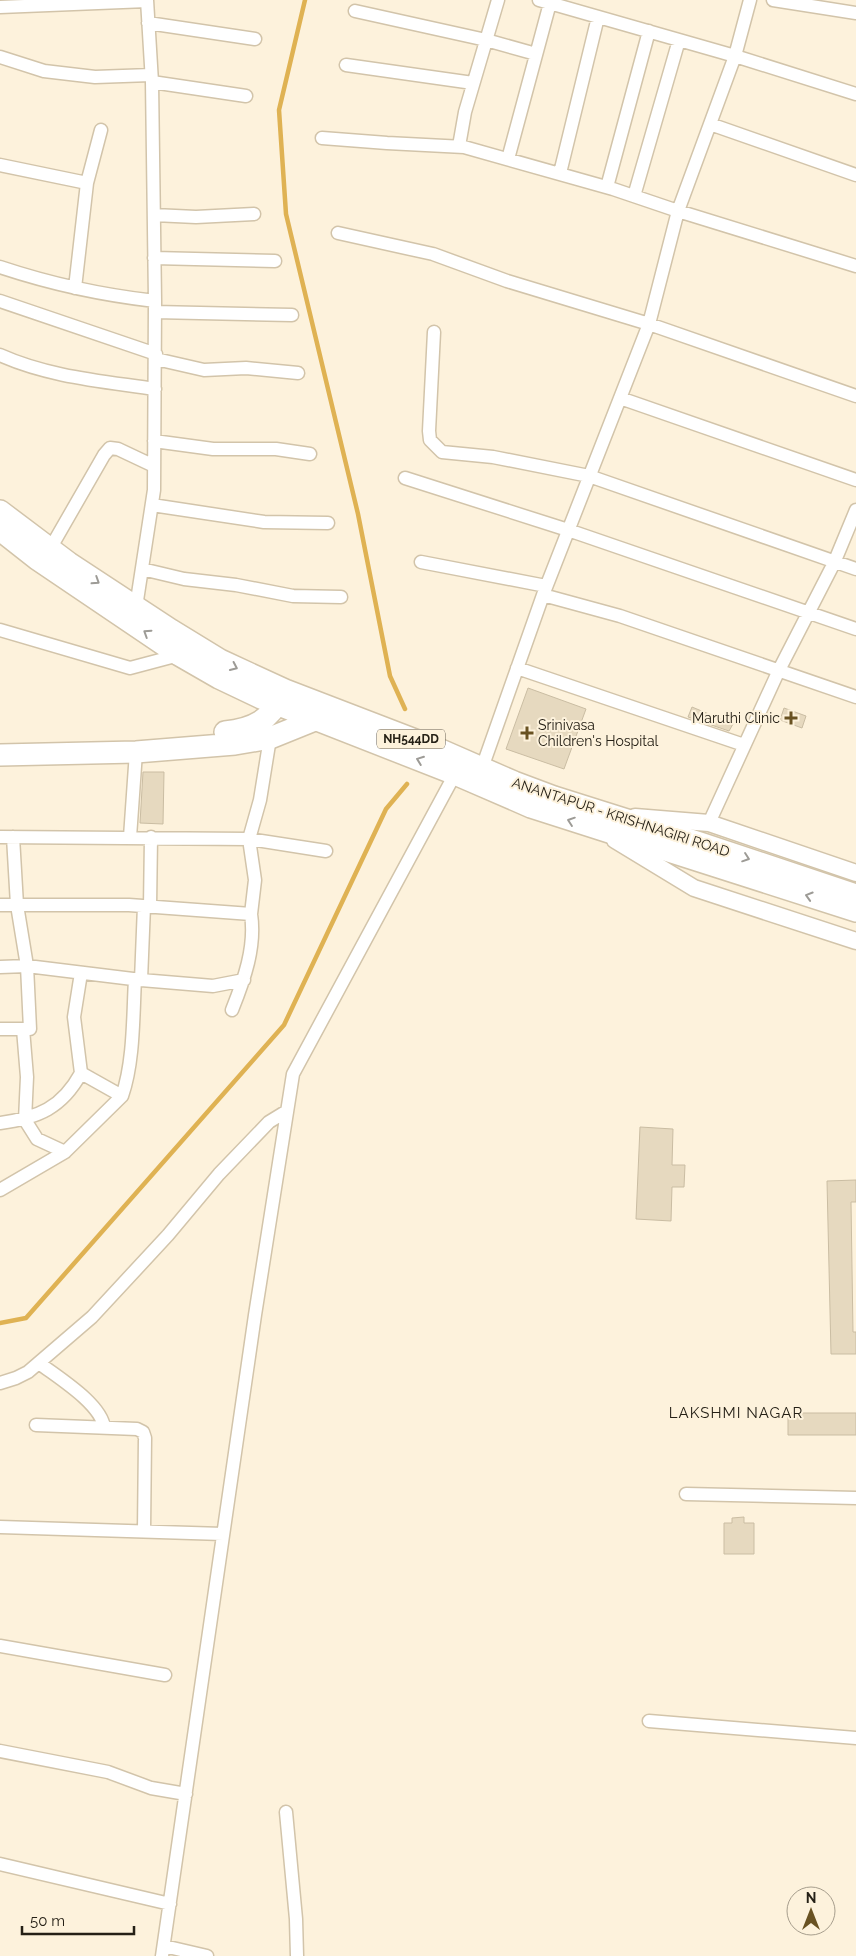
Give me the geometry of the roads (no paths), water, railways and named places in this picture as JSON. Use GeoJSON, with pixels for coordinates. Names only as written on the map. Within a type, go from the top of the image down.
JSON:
{"type":"FeatureCollection","features":[{"type":"Feature","properties":{"kind":"highway","name":"ANANTAPUR - KRISHNAGIRI ROAD"},"geometry":{"type":"LineString","coordinates":[[0,511],[50,549],[136,607],[316,720],[455,774],[531,807],[700,843],[856,895]]}},
{"type":"Feature","properties":{"kind":"highway","name":"ANANTAPUR - KRISHNAGIRI ROAD"},"geometry":{"type":"LineString","coordinates":[[0,530],[38,559],[179,655],[220,678],[281,698],[338,711],[436,748],[554,797],[604,823],[856,911]]}},
{"type":"Feature","properties":{"kind":"highway"},"geometry":{"type":"LineString","coordinates":[[0,742],[137,739],[238,731],[261,722],[281,698]]}},
{"type":"Feature","properties":{"kind":"highway"},"geometry":{"type":"LineString","coordinates":[[0,755],[136,752],[235,744],[270,738],[338,711]]}},
{"type":"Feature","properties":{"kind":"street"},"geometry":{"type":"LineString","coordinates":[[0,7],[147,0],[151,79],[156,357],[152,505],[136,607]]}},
{"type":"Feature","properties":{"kind":"street"},"geometry":{"type":"LineString","coordinates":[[458,146],[465,112],[498,0]]}},
{"type":"Feature","properties":{"kind":"street"},"geometry":{"type":"LineString","coordinates":[[773,0],[856,13]]}},
{"type":"Feature","properties":{"kind":"street"},"geometry":{"type":"LineString","coordinates":[[482,768],[544,591],[648,324],[678,211],[735,56],[746,1]]}},
{"type":"Feature","properties":{"kind":"street"},"geometry":{"type":"LineString","coordinates":[[508,159],[536,54],[544,2],[735,56],[856,94]]}},
{"type":"Feature","properties":{"kind":"street"},"geometry":{"type":"LineString","coordinates":[[355,11],[486,40],[536,54]]}},
{"type":"Feature","properties":{"kind":"street"},"geometry":{"type":"LineString","coordinates":[[560,174],[598,17]]}},
{"type":"Feature","properties":{"kind":"street"},"geometry":{"type":"LineString","coordinates":[[148,23],[255,39]]}},
{"type":"Feature","properties":{"kind":"street"},"geometry":{"type":"LineString","coordinates":[[607,187],[649,31]]}},
{"type":"Feature","properties":{"kind":"street"},"geometry":{"type":"LineString","coordinates":[[634,196],[679,40]]}},
{"type":"Feature","properties":{"kind":"street"},"geometry":{"type":"LineString","coordinates":[[0,57],[44,71],[95,77],[151,79],[246,96]]}},
{"type":"Feature","properties":{"kind":"street"},"geometry":{"type":"LineString","coordinates":[[346,65],[473,83]]}},
{"type":"Feature","properties":{"kind":"street"},"geometry":{"type":"LineString","coordinates":[[710,124],[856,175]]}},
{"type":"Feature","properties":{"kind":"street"},"geometry":{"type":"LineString","coordinates":[[76,288],[87,183],[101,130]]}},
{"type":"Feature","properties":{"kind":"street"},"geometry":{"type":"LineString","coordinates":[[322,138],[387,144],[458,146],[607,187],[856,266]]}},
{"type":"Feature","properties":{"kind":"street"},"geometry":{"type":"LineString","coordinates":[[0,165],[87,183]]}},
{"type":"Feature","properties":{"kind":"street"},"geometry":{"type":"LineString","coordinates":[[154,215],[196,217],[254,214]]}},
{"type":"Feature","properties":{"kind":"street"},"geometry":{"type":"LineString","coordinates":[[338,233],[433,254],[507,280],[648,324],[856,396]]}},
{"type":"Feature","properties":{"kind":"street"},"geometry":{"type":"LineString","coordinates":[[154,258],[275,261]]}},
{"type":"Feature","properties":{"kind":"street"},"geometry":{"type":"LineString","coordinates":[[0,267],[76,288],[123,297],[156,306],[292,315]]}},
{"type":"Feature","properties":{"kind":"street"},"geometry":{"type":"LineString","coordinates":[[0,301],[156,357],[204,370],[246,368],[298,373]]}},
{"type":"Feature","properties":{"kind":"street"},"geometry":{"type":"LineString","coordinates":[[434,332],[429,431],[430,440],[442,452],[493,457],[589,476],[834,563],[856,569]]}},
{"type":"Feature","properties":{"kind":"street"},"geometry":{"type":"LineString","coordinates":[[0,355],[58,375],[155,389]]}},
{"type":"Feature","properties":{"kind":"street"},"geometry":{"type":"LineString","coordinates":[[620,398],[856,480]]}},
{"type":"Feature","properties":{"kind":"street"},"geometry":{"type":"LineString","coordinates":[[154,441],[214,449],[276,449],[310,454]]}},
{"type":"Feature","properties":{"kind":"street"},"geometry":{"type":"LineString","coordinates":[[50,549],[104,455],[110,448],[118,449],[154,466]]}},
{"type":"Feature","properties":{"kind":"street"},"geometry":{"type":"LineString","coordinates":[[405,478],[568,530],[856,629]]}},
{"type":"Feature","properties":{"kind":"street"},"geometry":{"type":"LineString","coordinates":[[152,505],[264,522],[328,523]]}},
{"type":"Feature","properties":{"kind":"street"},"geometry":{"type":"LineString","coordinates":[[709,822],[778,670],[834,563],[856,510]]}},
{"type":"Feature","properties":{"kind":"street"},"geometry":{"type":"LineString","coordinates":[[421,562],[544,591],[856,697]]}},
{"type":"Feature","properties":{"kind":"street"},"geometry":{"type":"LineString","coordinates":[[142,569],[184,580],[236,585],[294,596],[341,597]]}},
{"type":"Feature","properties":{"kind":"street"},"geometry":{"type":"LineString","coordinates":[[0,630],[130,668],[179,655]]}},
{"type":"Feature","properties":{"kind":"street"},"geometry":{"type":"LineString","coordinates":[[516,668],[744,745]]}},
{"type":"Feature","properties":{"kind":"street"},"geometry":{"type":"LineString","coordinates":[[232,1010],[244,980],[250,952],[254,880],[250,839],[260,800],[270,738]]}},
{"type":"Feature","properties":{"kind":"street"},"geometry":{"type":"LineString","coordinates":[[130,837],[136,752]]}},
{"type":"Feature","properties":{"kind":"street"},"geometry":{"type":"LineString","coordinates":[[207,1956],[163,1951],[223,1534],[293,1074],[455,774]]}},
{"type":"Feature","properties":{"kind":"street"},"geometry":{"type":"LineString","coordinates":[[604,823],[709,822],[856,873]]}},
{"type":"Feature","properties":{"kind":"street"},"geometry":{"type":"LineString","coordinates":[[604,823],[694,888],[856,941]]}},
{"type":"Feature","properties":{"kind":"street"},"geometry":{"type":"LineString","coordinates":[[0,1029],[30,1029],[27,966],[6,837],[250,839],[326,851]]}},
{"type":"Feature","properties":{"kind":"street"},"geometry":{"type":"LineString","coordinates":[[0,1190],[65,1152],[122,1096],[126,1080],[147,906],[151,837]]}},
{"type":"Feature","properties":{"kind":"street"},"geometry":{"type":"LineString","coordinates":[[0,905],[147,906],[251,914]]}},
{"type":"Feature","properties":{"kind":"street"},"geometry":{"type":"LineString","coordinates":[[0,967],[27,966],[213,986],[244,980]]}},
{"type":"Feature","properties":{"kind":"street"},"geometry":{"type":"LineString","coordinates":[[0,1123],[25,1120],[45,1110],[64,1097],[73,1088],[81,1073],[74,1017],[82,972]]}},
{"type":"Feature","properties":{"kind":"street"},"geometry":{"type":"LineString","coordinates":[[23,1029],[27,1076],[25,1120],[36,1139],[65,1152]]}},
{"type":"Feature","properties":{"kind":"street"},"geometry":{"type":"LineString","coordinates":[[81,1073],[122,1096]]}},
{"type":"Feature","properties":{"kind":"street"},"geometry":{"type":"LineString","coordinates":[[0,1384],[23,1376],[92,1317],[168,1235],[231,1161],[269,1122],[287,1110]]}},
{"type":"Feature","properties":{"kind":"street"},"geometry":{"type":"LineString","coordinates":[[39,1363],[85,1399],[104,1421],[104,1428]]}},
{"type":"Feature","properties":{"kind":"street"},"geometry":{"type":"LineString","coordinates":[[36,1425],[137,1429],[144,1435],[144,1531]]}},
{"type":"Feature","properties":{"kind":"street"},"geometry":{"type":"LineString","coordinates":[[686,1494],[856,1498]]}},
{"type":"Feature","properties":{"kind":"street"},"geometry":{"type":"LineString","coordinates":[[0,1527],[223,1534]]}},
{"type":"Feature","properties":{"kind":"street"},"geometry":{"type":"LineString","coordinates":[[0,1646],[165,1675]]}},
{"type":"Feature","properties":{"kind":"street"},"geometry":{"type":"LineString","coordinates":[[649,1721],[856,1738]]}},
{"type":"Feature","properties":{"kind":"street"},"geometry":{"type":"LineString","coordinates":[[0,1750],[108,1772],[151,1788],[186,1794]]}},
{"type":"Feature","properties":{"kind":"street"},"geometry":{"type":"LineString","coordinates":[[286,1812],[296,1919],[297,1956]]}},
{"type":"Feature","properties":{"kind":"street"},"geometry":{"type":"LineString","coordinates":[[0,1864],[170,1904]]}},
{"type":"Feature","properties":{"kind":"waterway"},"geometry":{"type":"LineString","coordinates":[[305,0],[279,110],[286,214],[358,514],[390,676],[405,709]]}},
{"type":"Feature","properties":{"kind":"waterway"},"geometry":{"type":"LineString","coordinates":[[0,1323],[26,1318],[284,1025],[386,809],[407,784]]}},
{"type":"Feature","properties":{"kind":"place","name":"Maruthi Clinic"},"geometry":{"type":"Point","coordinates":[791,718]}},
{"type":"Feature","properties":{"kind":"place","name":"Srinivasa Children's Hospital"},"geometry":{"type":"Point","coordinates":[527,733]}},
{"type":"Feature","properties":{"kind":"district","name":"LAKSHMI NAGAR"},"geometry":{"type":"Point","coordinates":[736,1413]}}]}
